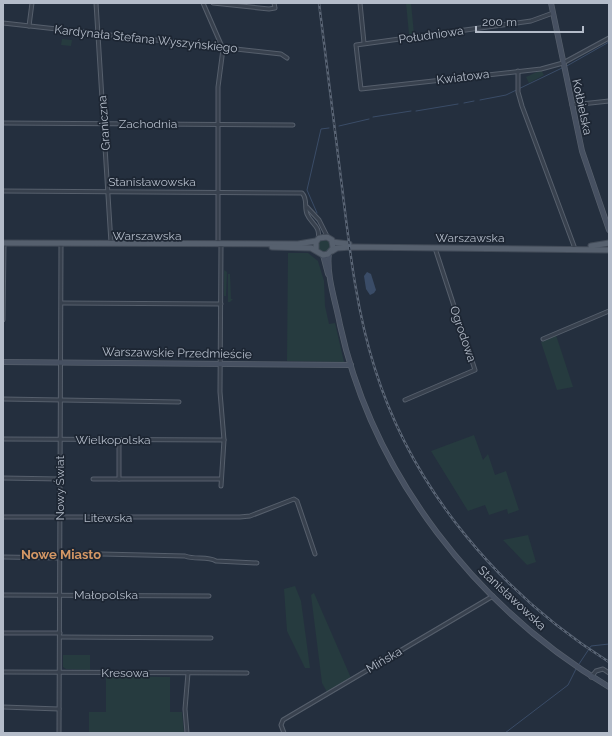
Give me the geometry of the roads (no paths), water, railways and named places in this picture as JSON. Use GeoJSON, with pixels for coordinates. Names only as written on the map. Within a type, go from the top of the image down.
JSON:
{"type":"FeatureCollection","features":[{"type":"Feature","properties":{"kind":"main road"},"geometry":{"type":"LineString","coordinates":[[322,237],[327,237],[332,242],[330,252],[323,254],[316,250],[317,240],[322,237]]}},
{"type":"Feature","properties":{"kind":"main road","name":"Warszawska"},"geometry":{"type":"LineString","coordinates":[[97,244],[102,246],[298,244],[317,240]]}},
{"type":"Feature","properties":{"kind":"main road","name":"Warszawska"},"geometry":{"type":"LineString","coordinates":[[332,242],[346,244],[574,246],[595,246],[609,243]]}},
{"type":"Feature","properties":{"kind":"main road","name":"Warszawska"},"geometry":{"type":"LineString","coordinates":[[3,243],[221,245],[303,247],[316,250]]}},
{"type":"Feature","properties":{"kind":"main road","name":"Warszawska"},"geometry":{"type":"LineString","coordinates":[[330,252],[345,247],[609,250]]}},
{"type":"Feature","properties":{"kind":"street"},"geometry":{"type":"LineString","coordinates":[[29,26],[32,3]]}},
{"type":"Feature","properties":{"kind":"street","name":"Graniczna"},"geometry":{"type":"LineString","coordinates":[[96,3],[111,243]]}},
{"type":"Feature","properties":{"kind":"street"},"geometry":{"type":"LineString","coordinates":[[208,3],[204,4],[222,47],[218,87],[218,192],[221,245],[220,392],[224,440],[221,486]]}},
{"type":"Feature","properties":{"kind":"street"},"geometry":{"type":"LineString","coordinates":[[213,3],[269,9],[275,8],[274,3]]}},
{"type":"Feature","properties":{"kind":"street"},"geometry":{"type":"LineString","coordinates":[[360,3],[364,43]]}},
{"type":"Feature","properties":{"kind":"street","name":"Kołbielska"},"geometry":{"type":"LineString","coordinates":[[551,3],[582,150],[609,230]]}},
{"type":"Feature","properties":{"kind":"street","name":"Południowa"},"geometry":{"type":"LineString","coordinates":[[361,89],[356,45],[531,21],[553,13]]}},
{"type":"Feature","properties":{"kind":"street","name":"Kardynała Stefana Wyszyńskiego"},"geometry":{"type":"LineString","coordinates":[[3,23],[281,54],[287,58]]}},
{"type":"Feature","properties":{"kind":"street","name":"Kwiatowa"},"geometry":{"type":"LineString","coordinates":[[361,89],[564,66],[609,38]]}},
{"type":"Feature","properties":{"kind":"street"},"geometry":{"type":"LineString","coordinates":[[518,71],[518,92],[574,246]]}},
{"type":"Feature","properties":{"kind":"street"},"geometry":{"type":"LineString","coordinates":[[572,105],[609,101]]}},
{"type":"Feature","properties":{"kind":"street","name":"Zachodnia"},"geometry":{"type":"LineString","coordinates":[[3,123],[293,125]]}},
{"type":"Feature","properties":{"kind":"street","name":"Stanisławowska"},"geometry":{"type":"LineString","coordinates":[[3,191],[302,193],[304,195],[306,206]]}},
{"type":"Feature","properties":{"kind":"street"},"geometry":{"type":"LineString","coordinates":[[306,206],[319,220],[327,237]]}},
{"type":"Feature","properties":{"kind":"street"},"geometry":{"type":"LineString","coordinates":[[306,206],[307,214],[317,225],[317,240]]}},
{"type":"Feature","properties":{"kind":"street","name":"Kołbielska"},"geometry":{"type":"LineString","coordinates":[[603,212],[608,218],[609,223]]}},
{"type":"Feature","properties":{"kind":"street"},"geometry":{"type":"LineString","coordinates":[[3,243],[3,320]]}},
{"type":"Feature","properties":{"kind":"street","name":"Nowy Świat"},"geometry":{"type":"LineString","coordinates":[[59,733],[62,303],[61,244]]}},
{"type":"Feature","properties":{"kind":"street","name":"Ogrodowa"},"geometry":{"type":"LineString","coordinates":[[405,400],[475,370],[435,248]]}},
{"type":"Feature","properties":{"kind":"street"},"geometry":{"type":"LineString","coordinates":[[330,252],[331,279]]}},
{"type":"Feature","properties":{"kind":"street"},"geometry":{"type":"LineString","coordinates":[[323,254],[331,279]]}},
{"type":"Feature","properties":{"kind":"street","name":"Stanisławowska"},"geometry":{"type":"LineString","coordinates":[[331,279],[351,365],[364,402],[385,450],[417,506],[459,560],[493,596],[536,635],[578,667],[609,687]]}},
{"type":"Feature","properties":{"kind":"street"},"geometry":{"type":"LineString","coordinates":[[62,303],[221,304]]}},
{"type":"Feature","properties":{"kind":"street"},"geometry":{"type":"LineString","coordinates":[[544,339],[609,311]]}},
{"type":"Feature","properties":{"kind":"street","name":"Warszawskie Przedmieście"},"geometry":{"type":"LineString","coordinates":[[3,362],[351,365]]}},
{"type":"Feature","properties":{"kind":"street"},"geometry":{"type":"LineString","coordinates":[[3,400],[179,402]]}},
{"type":"Feature","properties":{"kind":"street","name":"Wielkopolska"},"geometry":{"type":"LineString","coordinates":[[3,439],[224,440]]}},
{"type":"Feature","properties":{"kind":"street"},"geometry":{"type":"LineString","coordinates":[[119,440],[119,479]]}},
{"type":"Feature","properties":{"kind":"street"},"geometry":{"type":"LineString","coordinates":[[3,478],[60,479]]}},
{"type":"Feature","properties":{"kind":"street"},"geometry":{"type":"LineString","coordinates":[[93,479],[221,479]]}},
{"type":"Feature","properties":{"kind":"street","name":"Litewska"},"geometry":{"type":"LineString","coordinates":[[3,517],[214,518],[250,516],[294,500],[297,501],[315,554]]}},
{"type":"Feature","properties":{"kind":"street"},"geometry":{"type":"LineString","coordinates":[[60,553],[185,556],[190,558],[212,559],[216,561],[258,563]]}},
{"type":"Feature","properties":{"kind":"street"},"geometry":{"type":"LineString","coordinates":[[3,557],[60,558]]}},
{"type":"Feature","properties":{"kind":"street","name":"Małopolska"},"geometry":{"type":"LineString","coordinates":[[3,595],[209,596]]}},
{"type":"Feature","properties":{"kind":"street","name":"Mińska"},"geometry":{"type":"LineString","coordinates":[[284,733],[281,725],[283,720],[493,596]]}},
{"type":"Feature","properties":{"kind":"street"},"geometry":{"type":"LineString","coordinates":[[3,633],[60,633]]}},
{"type":"Feature","properties":{"kind":"street"},"geometry":{"type":"LineString","coordinates":[[60,637],[211,638]]}},
{"type":"Feature","properties":{"kind":"street"},"geometry":{"type":"LineString","coordinates":[[591,676],[596,671],[603,669],[609,674]]}},
{"type":"Feature","properties":{"kind":"street","name":"Kresowa"},"geometry":{"type":"LineString","coordinates":[[3,672],[247,673]]}},
{"type":"Feature","properties":{"kind":"street"},"geometry":{"type":"LineString","coordinates":[[187,733],[185,709],[188,673]]}},
{"type":"Feature","properties":{"kind":"street"},"geometry":{"type":"LineString","coordinates":[[3,707],[59,708]]}},
{"type":"Feature","properties":{"kind":"water"},"geometry":{"type":"Polygon","coordinates":[[[367,272],[371,274],[376,290],[370,295],[366,289],[364,276],[367,272]]]}},
{"type":"Feature","properties":{"kind":"waterway"},"geometry":{"type":"LineString","coordinates":[[565,67],[609,42]]}},
{"type":"Feature","properties":{"kind":"waterway"},"geometry":{"type":"LineString","coordinates":[[480,100],[506,95],[562,68]]}},
{"type":"Feature","properties":{"kind":"waterway"},"geometry":{"type":"LineString","coordinates":[[464,103],[474,101]]}},
{"type":"Feature","properties":{"kind":"waterway"},"geometry":{"type":"LineString","coordinates":[[416,111],[458,104]]}},
{"type":"Feature","properties":{"kind":"waterway"},"geometry":{"type":"LineString","coordinates":[[373,117],[411,111]]}},
{"type":"Feature","properties":{"kind":"waterway"},"geometry":{"type":"LineString","coordinates":[[339,126],[369,119]]}},
{"type":"Feature","properties":{"kind":"waterway"},"geometry":{"type":"LineString","coordinates":[[317,213],[307,190],[321,129],[329,128]]}},
{"type":"Feature","properties":{"kind":"waterway"},"geometry":{"type":"LineString","coordinates":[[579,664],[591,646],[609,644]]}},
{"type":"Feature","properties":{"kind":"waterway"},"geometry":{"type":"LineString","coordinates":[[505,733],[568,685],[576,669]]}},
{"type":"Feature","properties":{"kind":"railway"},"geometry":{"type":"LineString","coordinates":[[319,3],[348,239],[355,283],[363,326],[369,348],[375,369],[392,414],[413,457],[438,498],[466,536],[498,572],[533,605],[570,635],[609,662]]}},
{"type":"Feature","properties":{"kind":"district","name":"Nowe Miasto"},"geometry":{"type":"Point","coordinates":[61,554]}}]}
